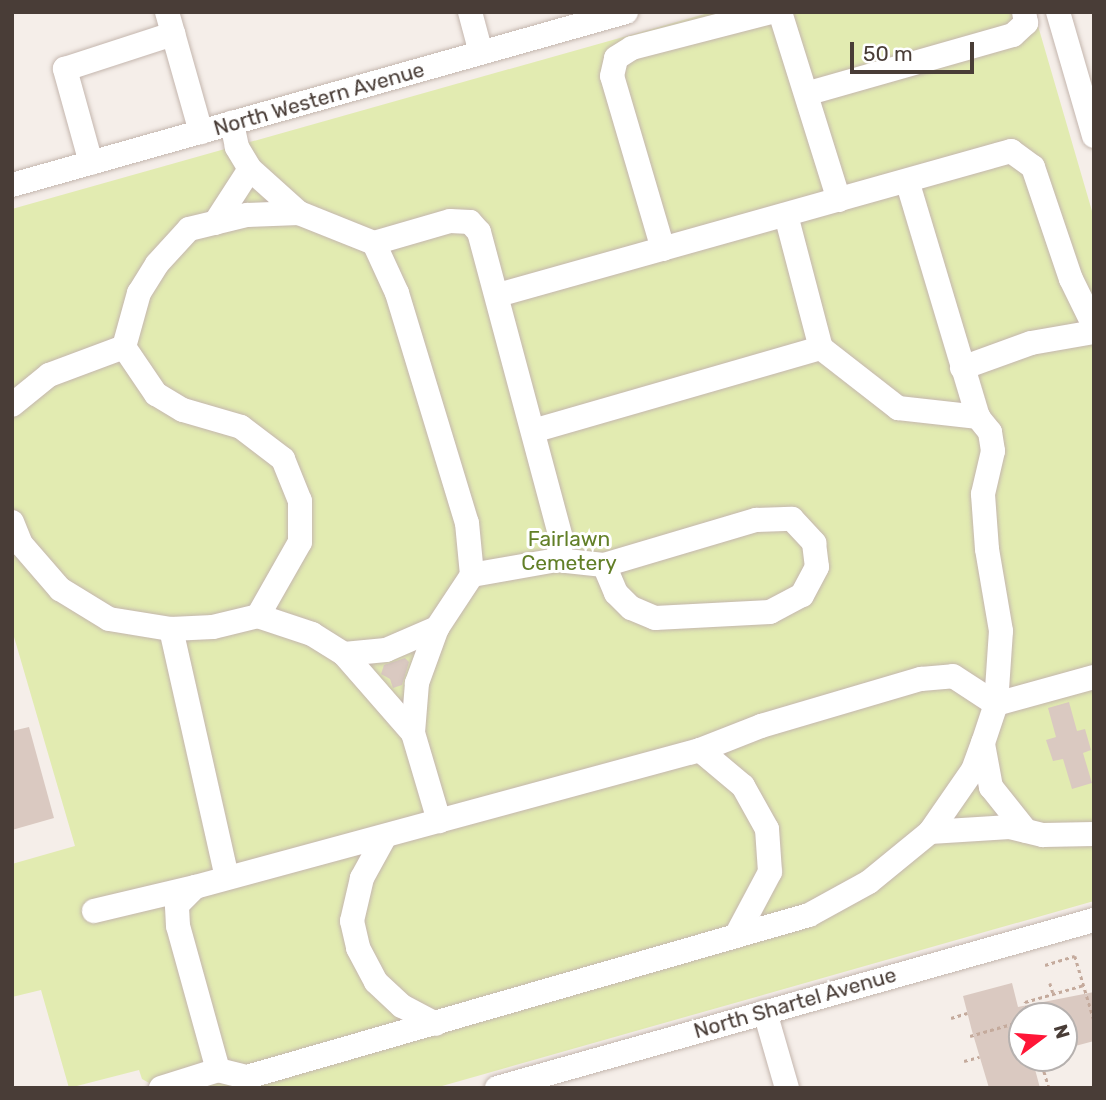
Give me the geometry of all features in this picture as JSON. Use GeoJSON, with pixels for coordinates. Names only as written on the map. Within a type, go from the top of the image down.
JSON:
{"type":"FeatureCollection","features":[{"type":"Feature","properties":{"kind":"street"},"geometry":{"type":"LineString","coordinates":[[470,12],[481,53]]}},
{"type":"Feature","properties":{"kind":"street","name":"North Western Avenue"},"geometry":{"type":"LineString","coordinates":[[12,185],[626,12]]}},
{"type":"Feature","properties":{"kind":"street"},"geometry":{"type":"LineString","coordinates":[[663,249],[612,76],[616,58],[632,48],[771,12]]}},
{"type":"Feature","properties":{"kind":"street"},"geometry":{"type":"LineString","coordinates":[[780,12],[809,93],[839,200]]}},
{"type":"Feature","properties":{"kind":"street"},"geometry":{"type":"LineString","coordinates":[[809,93],[1013,35],[1026,23],[1024,12]]}},
{"type":"Feature","properties":{"kind":"street"},"geometry":{"type":"LineString","coordinates":[[1058,12],[1094,136]]}},
{"type":"Feature","properties":{"kind":"street"},"geometry":{"type":"LineString","coordinates":[[91,163],[65,69],[170,23],[201,132]]}},
{"type":"Feature","properties":{"kind":"street"},"geometry":{"type":"LineString","coordinates":[[232,123],[237,146],[250,169],[299,213],[374,243],[450,221],[470,222],[479,232],[562,541],[557,560]]}},
{"type":"Feature","properties":{"kind":"street"},"geometry":{"type":"LineString","coordinates":[[498,295],[907,181],[986,154],[1011,151],[1033,167],[1071,279],[1094,326]]}},
{"type":"Feature","properties":{"kind":"street"},"geometry":{"type":"LineString","coordinates":[[215,223],[250,169]]}},
{"type":"Feature","properties":{"kind":"street"},"geometry":{"type":"LineString","coordinates":[[161,1088],[218,1070],[247,1077],[809,915],[869,882],[930,832],[973,770],[983,743],[996,704],[1002,631],[987,550],[984,494],[993,451],[990,432],[978,416],[962,368],[907,181]]}},
{"type":"Feature","properties":{"kind":"street"},"geometry":{"type":"LineString","coordinates":[[258,616],[300,542],[300,501],[283,459],[242,427],[183,410],[156,394],[124,347],[139,293],[157,264],[189,229],[247,215],[299,213]]}},
{"type":"Feature","properties":{"kind":"street"},"geometry":{"type":"LineString","coordinates":[[786,215],[821,348],[898,408],[978,416]]}},
{"type":"Feature","properties":{"kind":"street"},"geometry":{"type":"LineString","coordinates":[[374,243],[397,293],[467,523],[472,575],[437,628],[417,683],[413,733],[439,821]]}},
{"type":"Feature","properties":{"kind":"street"},"geometry":{"type":"LineString","coordinates":[[962,368],[1031,343],[1094,332]]}},
{"type":"Feature","properties":{"kind":"street"},"geometry":{"type":"LineString","coordinates":[[12,405],[49,375],[124,347]]}},
{"type":"Feature","properties":{"kind":"street"},"geometry":{"type":"LineString","coordinates":[[533,431],[821,348]]}},
{"type":"Feature","properties":{"kind":"street"},"geometry":{"type":"LineString","coordinates":[[472,575],[557,560],[604,565],[756,520],[792,519],[814,543],[817,567],[802,595],[769,612],[655,618],[631,608],[616,593],[604,565]]}},
{"type":"Feature","properties":{"kind":"street"},"geometry":{"type":"LineString","coordinates":[[12,522],[21,544],[60,589],[109,619],[171,629],[212,627],[258,616],[312,634],[344,654],[413,733]]}},
{"type":"Feature","properties":{"kind":"street"},"geometry":{"type":"LineString","coordinates":[[344,654],[386,650],[437,628]]}},
{"type":"Feature","properties":{"kind":"street"},"geometry":{"type":"LineString","coordinates":[[171,629],[227,877]]}},
{"type":"Feature","properties":{"kind":"street"},"geometry":{"type":"LineString","coordinates":[[94,911],[384,838],[700,750],[761,726],[921,679],[953,676],[996,704],[1094,677]]}},
{"type":"Feature","properties":{"kind":"street"},"geometry":{"type":"LineString","coordinates":[[983,743],[991,787],[1026,831]]}},
{"type":"Feature","properties":{"kind":"street"},"geometry":{"type":"LineString","coordinates":[[700,750],[743,786],[767,829],[771,872],[736,936]]}},
{"type":"Feature","properties":{"kind":"street"},"geometry":{"type":"LineString","coordinates":[[930,832],[967,826],[1094,834]]}},
{"type":"Feature","properties":{"kind":"street"},"geometry":{"type":"LineString","coordinates":[[384,838],[362,878],[352,921],[358,948],[376,982],[402,1006],[436,1024]]}},
{"type":"Feature","properties":{"kind":"street"},"geometry":{"type":"LineString","coordinates":[[195,887],[177,905],[178,926],[218,1070]]}},
{"type":"Feature","properties":{"kind":"street","name":"North Shartel Avenue"},"geometry":{"type":"LineString","coordinates":[[497,1088],[1094,920]]}},
{"type":"Feature","properties":{"kind":"street"},"geometry":{"type":"LineString","coordinates":[[765,1012],[787,1088]]}},
{"type":"Feature","properties":{"kind":"path"},"geometry":{"type":"LineString","coordinates":[[1045,965],[1075,956],[1094,1020]]}},
{"type":"Feature","properties":{"kind":"path"},"geometry":{"type":"LineString","coordinates":[[1050,983],[1054,994]]}},
{"type":"Feature","properties":{"kind":"path"},"geometry":{"type":"LineString","coordinates":[[1025,1002],[1084,985]]}},
{"type":"Feature","properties":{"kind":"path"},"geometry":{"type":"LineString","coordinates":[[1089,1002],[1094,1001]]}},
{"type":"Feature","properties":{"kind":"path"},"geometry":{"type":"LineString","coordinates":[[951,1018],[967,1013]]}},
{"type":"Feature","properties":{"kind":"path"},"geometry":{"type":"LineString","coordinates":[[970,1036],[1008,1025]]}},
{"type":"Feature","properties":{"kind":"path"},"geometry":{"type":"LineString","coordinates":[[964,1061],[979,1057]]}},
{"type":"Feature","properties":{"kind":"green space","name":"Fairlawn Cemetery"},"geometry":{"type":"Polygon","coordinates":[[[712,12],[1034,12],[1094,218],[1094,901],[435,1088],[158,1088],[142,1079],[139,1070],[69,1088],[41,990],[12,997],[12,864],[75,846],[12,630],[12,209],[712,12]]]}},
{"type":"Feature","properties":{"kind":"building"},"geometry":{"type":"Polygon","coordinates":[[[405,658],[409,662],[402,685],[393,688],[390,679],[381,674],[384,665],[405,658]]]}},
{"type":"Feature","properties":{"kind":"building"},"geometry":{"type":"Polygon","coordinates":[[[1069,702],[1077,731],[1085,729],[1091,750],[1083,753],[1092,783],[1072,789],[1063,759],[1053,761],[1046,740],[1056,737],[1048,708],[1069,702]]]}},
{"type":"Feature","properties":{"kind":"building"},"geometry":{"type":"Polygon","coordinates":[[[29,727],[54,818],[12,830],[12,731],[29,727]]]}},
{"type":"Feature","properties":{"kind":"building"},"geometry":{"type":"Polygon","coordinates":[[[1012,983],[1017,1002],[1008,1002],[1008,1072],[1036,1072],[1040,1088],[989,1088],[963,996],[1012,983]]]}},
{"type":"Feature","properties":{"kind":"building"},"geometry":{"type":"Polygon","coordinates":[[[1094,992],[1094,1041],[1078,1045],[1078,1002],[1043,1002],[1094,992]]]}}]}
